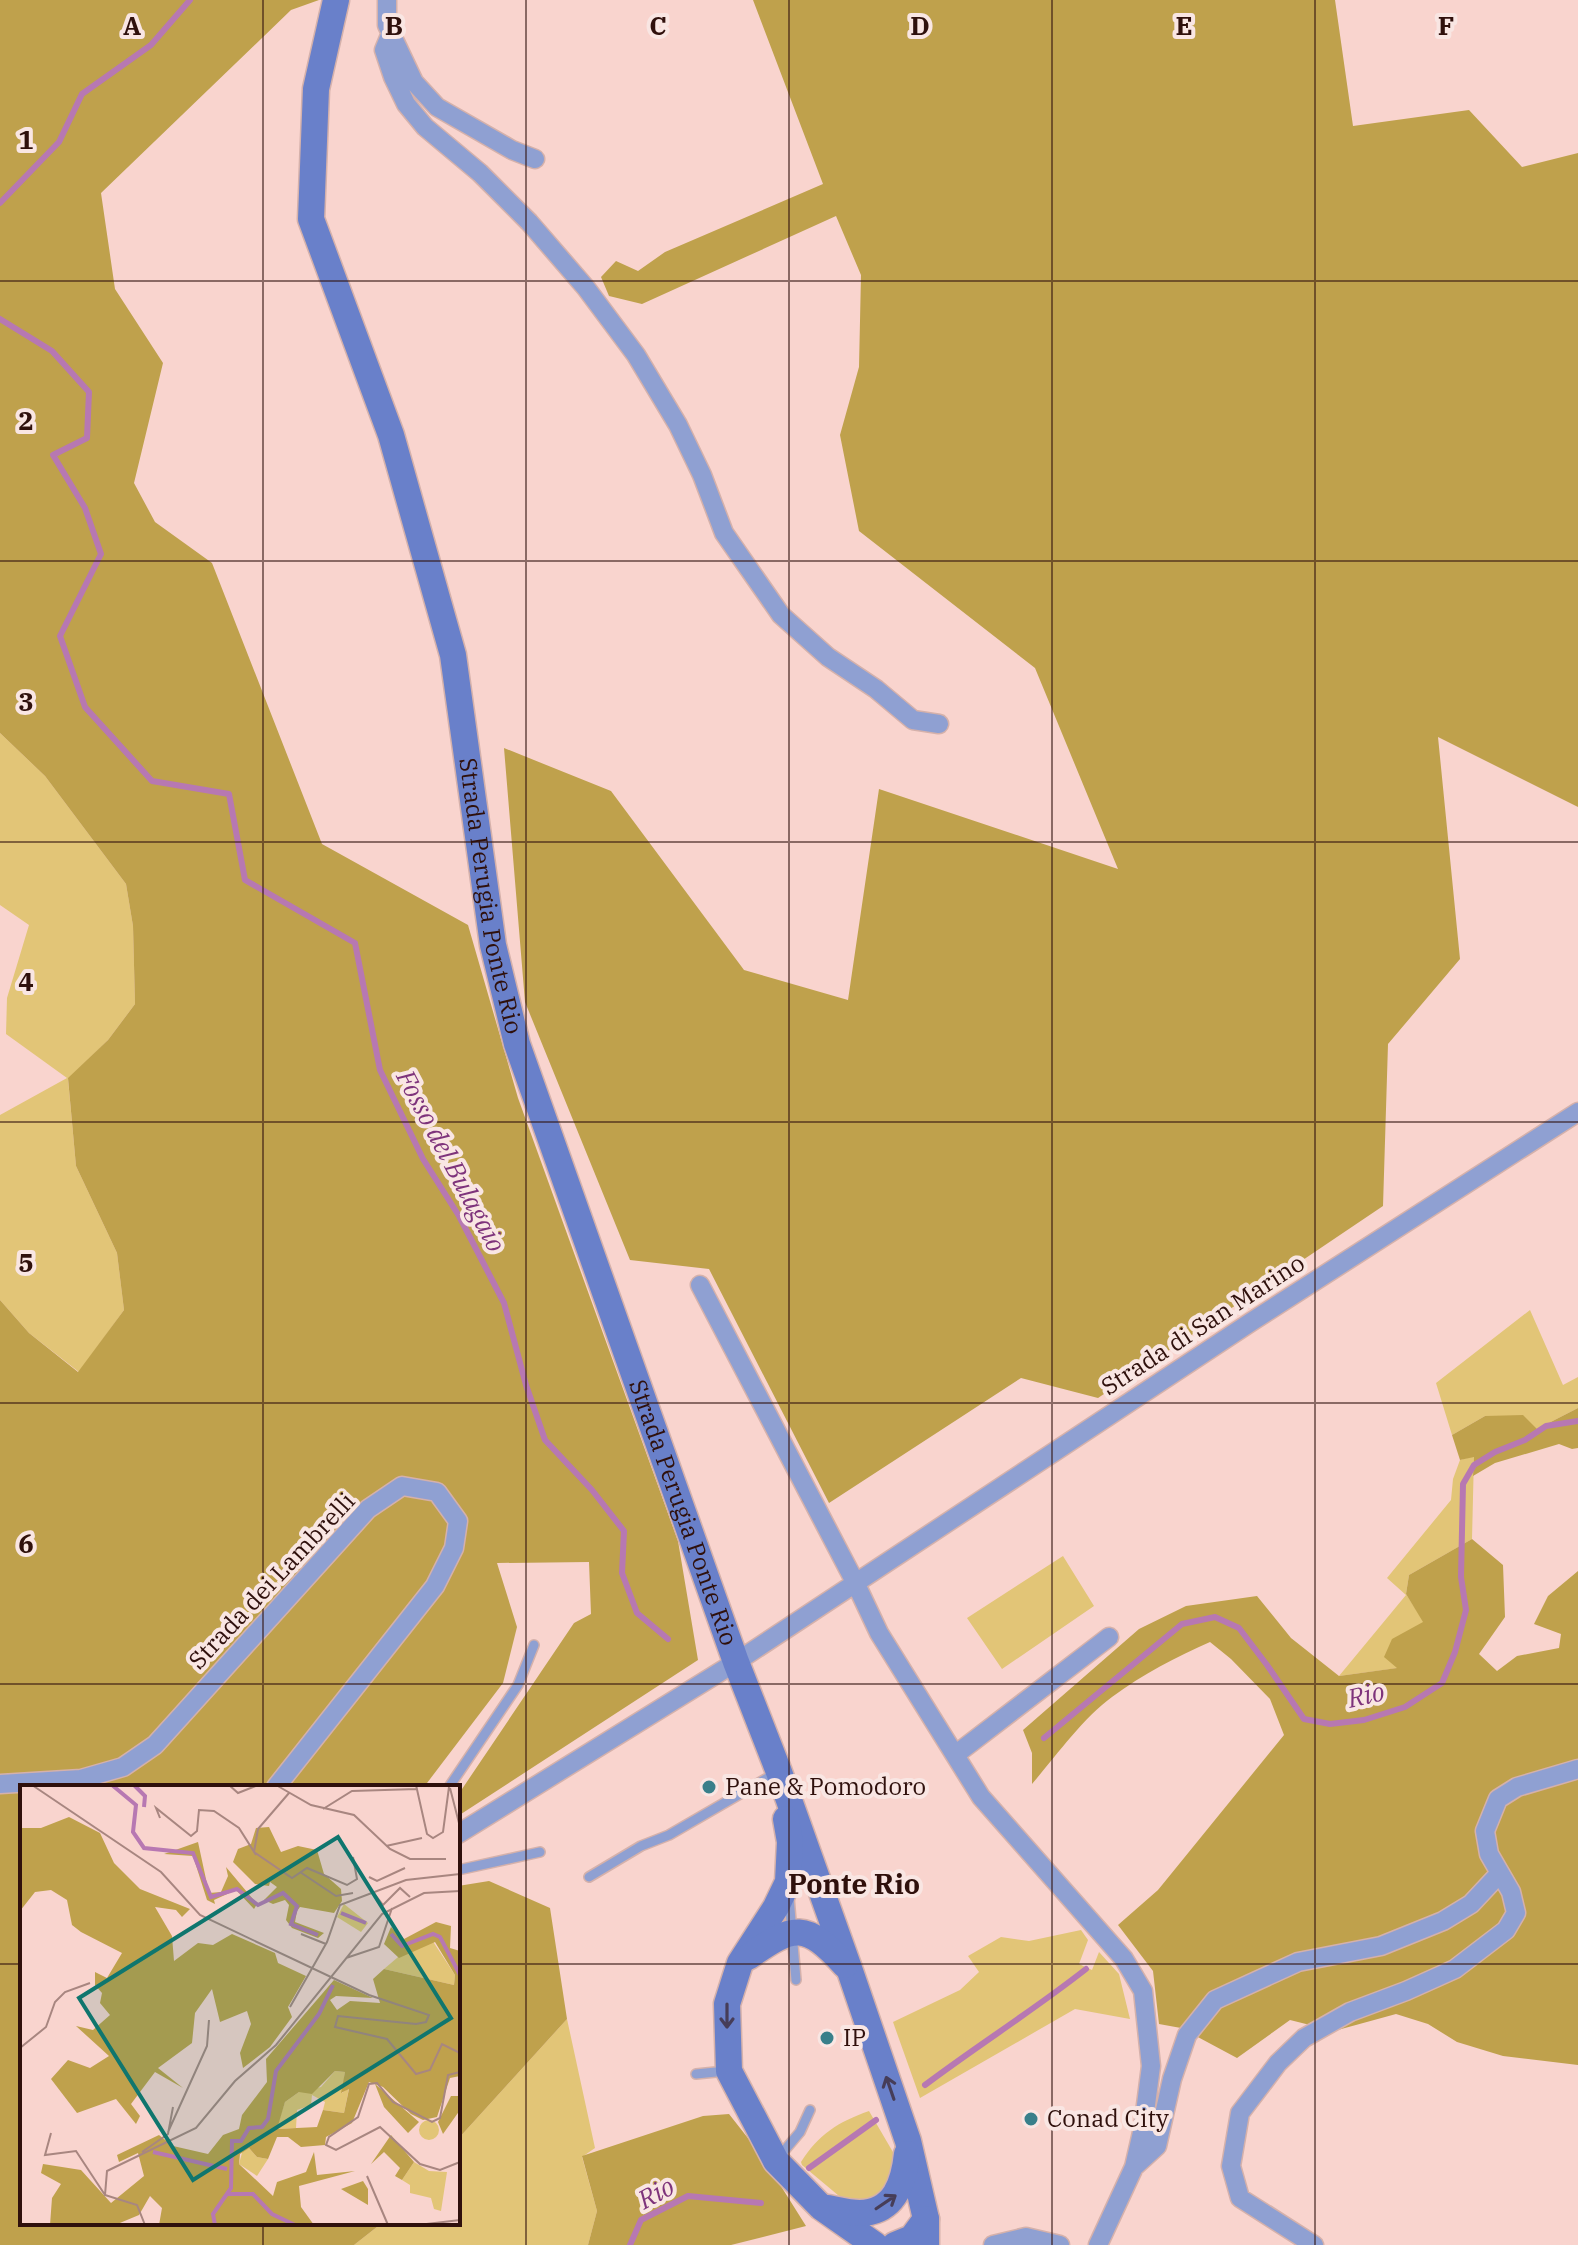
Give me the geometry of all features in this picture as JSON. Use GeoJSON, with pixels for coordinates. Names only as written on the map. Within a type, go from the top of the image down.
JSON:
{"type":"FeatureCollection","features":[{"type":"Feature","properties":{"kind":"main road","name":"Strada Perugia Ponte Rio"},"geometry":{"type":"LineString","coordinates":[[336,0],[316,89],[311,219],[391,435],[453,655],[493,945],[517,1044],[736,1662],[850,1971],[908,2141],[926,2232],[895,2245]]}},
{"type":"Feature","properties":{"kind":"main road","name":"Strada Perugia Ponte Rio"},"geometry":{"type":"LineString","coordinates":[[779,1772],[790,1842],[788,1882],[776,1907],[740,1963],[727,2004],[729,2071],[776,2161],[821,2207],[875,2245]]}},
{"type":"Feature","properties":{"kind":"main road","name":"Strada Perugia Ponte Rio"},"geometry":{"type":"LineString","coordinates":[[792,1932],[809,1934],[824,1942],[850,1971]]}},
{"type":"Feature","properties":{"kind":"main road"},"geometry":{"type":"LineString","coordinates":[[740,1963],[767,1943],[792,1932]]}},
{"type":"Feature","properties":{"kind":"main road","name":"Strada Perugia Ponte Rio"},"geometry":{"type":"LineString","coordinates":[[821,2207],[862,2213],[882,2207],[898,2193],[905,2177],[908,2141]]}},
{"type":"Feature","properties":{"kind":"street"},"geometry":{"type":"LineString","coordinates":[[387,0],[387,25],[414,82],[437,107],[512,150],[535,159]]}},
{"type":"Feature","properties":{"kind":"street"},"geometry":{"type":"LineString","coordinates":[[391,33],[384,50],[406,104],[425,127],[480,173],[529,222],[586,288],[636,355],[678,425],[702,475],[724,533],[781,615],[828,657],[876,689],[913,720],[939,724]]}},
{"type":"Feature","properties":{"kind":"street","name":"Strada di San Marino"},"geometry":{"type":"LineString","coordinates":[[855,1582],[1578,1112]]}},
{"type":"Feature","properties":{"kind":"street"},"geometry":{"type":"LineString","coordinates":[[700,1285],[879,1633],[981,1797],[1124,1959],[1143,1991],[1151,2066],[1143,2128],[1134,2167],[1098,2245]]}},
{"type":"Feature","properties":{"kind":"street","name":"Strada dei Lambrelli"},"geometry":{"type":"LineString","coordinates":[[0,1784],[81,1779],[123,1767],[155,1745],[368,1509],[402,1486],[437,1492],[458,1521],[454,1548],[435,1586],[278,1785]]}},
{"type":"Feature","properties":{"kind":"street"},"geometry":{"type":"LineString","coordinates":[[460,1833],[736,1662],[855,1582]]}},
{"type":"Feature","properties":{"kind":"street"},"geometry":{"type":"LineString","coordinates":[[955,1755],[1109,1637]]}},
{"type":"Feature","properties":{"kind":"street"},"geometry":{"type":"LineString","coordinates":[[1314,2245],[1240,2198],[1231,2166],[1240,2113],[1278,2063],[1304,2038],[1350,2012],[1455,1969],[1506,1930],[1516,1913],[1511,1892],[1489,1854],[1485,1831],[1498,1799],[1517,1787],[1578,1769]]}},
{"type":"Feature","properties":{"kind":"street"},"geometry":{"type":"LineString","coordinates":[[1134,2167],[1157,2146],[1172,2079],[1187,2035],[1215,2000],[1298,1962],[1381,1946],[1443,1921],[1471,1904],[1500,1873]]}},
{"type":"Feature","properties":{"kind":"street"},"geometry":{"type":"LineString","coordinates":[[993,2245],[1026,2237],[1060,2245]]}},
{"type":"Feature","properties":{"kind":"lane"},"geometry":{"type":"LineString","coordinates":[[450,1785],[518,1685],[534,1645]]}},
{"type":"Feature","properties":{"kind":"lane"},"geometry":{"type":"LineString","coordinates":[[589,1877],[779,1772]]}},
{"type":"Feature","properties":{"kind":"lane"},"geometry":{"type":"LineString","coordinates":[[460,1870],[540,1852]]}},
{"type":"Feature","properties":{"kind":"lane"},"geometry":{"type":"LineString","coordinates":[[788,1882],[796,1980]]}},
{"type":"Feature","properties":{"kind":"lane"},"geometry":{"type":"LineString","coordinates":[[696,2074],[729,2071]]}},
{"type":"Feature","properties":{"kind":"lane"},"geometry":{"type":"LineString","coordinates":[[776,2161],[800,2132],[810,2110]]}},
{"type":"Feature","properties":{"kind":"shaded area"},"geometry":{"type":"Polygon","coordinates":[[[0,0],[319,0],[291,10],[101,193],[115,289],[163,363],[134,483],[155,522],[212,563],[322,844],[468,925],[518,1098],[678,1541],[698,1660],[460,1815],[460,1792],[574,1623],[591,1614],[589,1562],[497,1563],[517,1627],[503,1683],[426,1785],[20,1785],[20,2225],[379,2225],[354,2245],[0,2245],[0,1300],[29,1333],[78,1372],[124,1310],[117,1253],[76,1166],[68,1078],[108,1040],[135,1004],[133,926],[126,884],[45,776],[0,733],[0,0]]]}},
{"type":"Feature","properties":{"kind":"shaded area"},"geometry":{"type":"Polygon","coordinates":[[[753,0],[1335,0],[1353,126],[1469,110],[1522,167],[1578,153],[1578,807],[1438,737],[1460,959],[1388,1044],[1383,1206],[1098,1398],[1021,1378],[829,1503],[709,1269],[630,1260],[525,1002],[504,748],[611,791],[744,970],[848,1000],[879,789],[1118,869],[1035,668],[859,531],[840,435],[859,367],[861,275],[836,216],[642,304],[609,296],[601,277],[616,261],[638,271],[665,252],[823,184],[753,0]]]}},
{"type":"Feature","properties":{"kind":"shaded area"},"geometry":{"type":"Polygon","coordinates":[[[0,733],[45,776],[126,884],[133,926],[135,1004],[108,1040],[68,1079],[76,1166],[117,1253],[124,1310],[79,1372],[29,1333],[0,1300],[0,1115],[67,1078],[6,1034],[7,998],[29,925],[0,905],[0,733]]]}},
{"type":"Feature","properties":{"kind":"shaded area"},"geometry":{"type":"Polygon","coordinates":[[[1530,1310],[1563,1385],[1578,1377],[1578,1408],[1537,1429],[1485,1416],[1452,1435],[1436,1383],[1530,1310]]]}},
{"type":"Feature","properties":{"kind":"shaded area"},"geometry":{"type":"Polygon","coordinates":[[[1578,1408],[1578,1448],[1559,1444],[1495,1463],[1473,1476],[1474,1457],[1460,1460],[1452,1435],[1485,1416],[1523,1415],[1537,1429],[1578,1408]]]}},
{"type":"Feature","properties":{"kind":"shaded area"},"geometry":{"type":"Polygon","coordinates":[[[1474,1456],[1472,1539],[1409,1575],[1406,1594],[1424,1622],[1398,1668],[1339,1676],[1406,1595],[1387,1578],[1451,1500],[1453,1479],[1460,1460],[1474,1456]]]}},
{"type":"Feature","properties":{"kind":"shaded area"},"geometry":{"type":"Polygon","coordinates":[[[1472,1539],[1503,1565],[1505,1617],[1479,1654],[1497,1671],[1517,1656],[1559,1648],[1561,1634],[1534,1624],[1548,1596],[1578,1571],[1578,2065],[1503,2056],[1457,2042],[1428,2024],[1396,2014],[1334,2031],[1290,2020],[1237,2058],[1181,2028],[1159,2024],[1153,1971],[1118,1925],[1158,1890],[1284,1735],[1270,1699],[1210,1642],[1160,1666],[1112,1697],[1080,1726],[1032,1784],[1032,1753],[1023,1730],[1139,1629],[1186,1606],[1257,1596],[1291,1638],[1339,1676],[1397,1668],[1384,1657],[1392,1639],[1423,1622],[1406,1594],[1409,1575],[1472,1539]]]}},
{"type":"Feature","properties":{"kind":"shaded area"},"geometry":{"type":"Polygon","coordinates":[[[1063,1556],[1094,1606],[1002,1669],[967,1618],[1063,1556]]]}},
{"type":"Feature","properties":{"kind":"shaded area"},"geometry":{"type":"Polygon","coordinates":[[[489,1881],[550,1908],[567,2019],[460,2137],[460,1886],[489,1881]]]}},
{"type":"Feature","properties":{"kind":"shaded area"},"geometry":{"type":"Polygon","coordinates":[[[1081,1930],[1088,1940],[1079,1964],[1092,1970],[1099,1952],[1119,1974],[1130,2019],[1075,2009],[920,2098],[893,2022],[960,1990],[979,1972],[968,1956],[1001,1937],[1029,1941],[1081,1930]]]}},
{"type":"Feature","properties":{"kind":"shaded area"},"geometry":{"type":"Polygon","coordinates":[[[567,2019],[595,2148],[582,2157],[597,2211],[588,2245],[354,2245],[379,2225],[460,2225],[460,2137],[567,2019]]]}},
{"type":"Feature","properties":{"kind":"shaded area"},"geometry":{"type":"Polygon","coordinates":[[[869,2111],[897,2159],[896,2183],[870,2203],[845,2201],[801,2162],[830,2130],[869,2111]]]}},
{"type":"Feature","properties":{"kind":"shaded area"},"geometry":{"type":"Polygon","coordinates":[[[729,2114],[762,2156],[806,2226],[731,2245],[588,2245],[597,2211],[582,2156],[703,2116],[729,2114]]]}},
{"type":"Feature","properties":{"kind":"waterway"},"geometry":{"type":"LineString","coordinates":[[0,203],[59,142],[82,94],[151,45],[190,0]]}},
{"type":"Feature","properties":{"kind":"waterway","name":"Fosso del Bulagaio"},"geometry":{"type":"LineString","coordinates":[[0,319],[52,351],[89,392],[87,438],[53,455],[85,508],[101,554],[60,636],[85,707],[152,781],[229,794],[245,880],[355,943],[380,1070],[423,1159],[459,1216],[504,1303],[526,1385],[545,1440],[592,1490],[624,1531],[622,1573],[637,1613],[668,1639]]}},
{"type":"Feature","properties":{"kind":"waterway","name":"Rio"},"geometry":{"type":"LineString","coordinates":[[1044,1738],[1182,1624],[1215,1617],[1239,1628],[1304,1719],[1330,1724],[1364,1720],[1405,1707],[1442,1683],[1455,1652],[1466,1610],[1461,1577],[1463,1484],[1474,1465],[1546,1426],[1578,1421]]}},
{"type":"Feature","properties":{"kind":"waterway","name":"Rio"},"geometry":{"type":"LineString","coordinates":[[925,2085],[1086,1969]]}},
{"type":"Feature","properties":{"kind":"waterway","name":"Rio"},"geometry":{"type":"LineString","coordinates":[[809,2168],[876,2120]]}},
{"type":"Feature","properties":{"kind":"waterway","name":"Rio"},"geometry":{"type":"LineString","coordinates":[[630,2245],[641,2220],[688,2196],[761,2203]]}},
{"type":"Feature","properties":{"kind":"place","name":"Pane & Pomodoro"},"geometry":{"type":"Point","coordinates":[709,1787]}},
{"type":"Feature","properties":{"kind":"place","name":"IP"},"geometry":{"type":"Point","coordinates":[827,2038]}},
{"type":"Feature","properties":{"kind":"place","name":"Conad City"},"geometry":{"type":"Point","coordinates":[1031,2119]}},
{"type":"Feature","properties":{"kind":"district","name":"Ponte Rio"},"geometry":{"type":"Point","coordinates":[854,1884]}}]}
